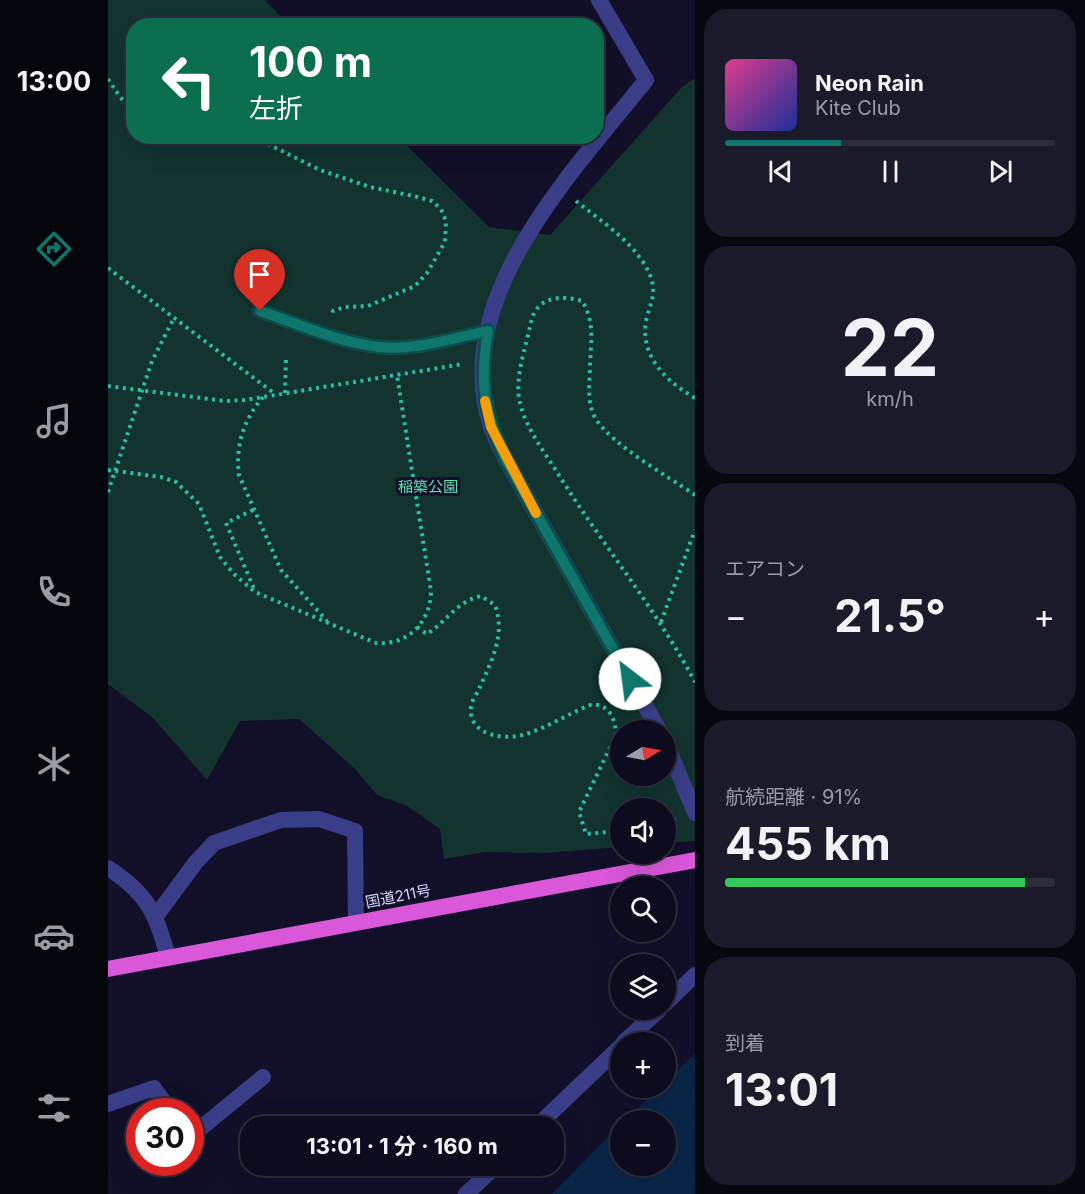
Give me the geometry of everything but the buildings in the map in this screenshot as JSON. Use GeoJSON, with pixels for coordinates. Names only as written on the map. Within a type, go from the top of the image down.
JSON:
{"type":"FeatureCollection","features":[{"type":"Feature","properties":{"kind":"highway","name":"国道211号"},"geometry":{"type":"LineString","coordinates":[[108,969],[695,860]]}},
{"type":"Feature","properties":{"kind":"street"},"geometry":{"type":"LineString","coordinates":[[599,0],[646,80],[604,133]]}},
{"type":"Feature","properties":{"kind":"street"},"geometry":{"type":"LineString","coordinates":[[595,144],[542,210],[502,283],[488,331],[483,363],[485,400],[491,427],[502,452],[653,720]]}},
{"type":"Feature","properties":{"kind":"street"},"geometry":{"type":"LineString","coordinates":[[676,767],[695,813]]}},
{"type":"Feature","properties":{"kind":"street"},"geometry":{"type":"LineString","coordinates":[[156,916],[196,862],[214,843],[281,820],[319,819],[355,831],[356,922]]}},
{"type":"Feature","properties":{"kind":"street"},"geometry":{"type":"LineString","coordinates":[[108,868],[123,878],[149,903],[156,916],[168,958]]}},
{"type":"Feature","properties":{"kind":"street"},"geometry":{"type":"LineString","coordinates":[[676,993],[695,975]]}},
{"type":"Feature","properties":{"kind":"street"},"geometry":{"type":"LineString","coordinates":[[635,1032],[648,1020]]}},
{"type":"Feature","properties":{"kind":"street"},"geometry":{"type":"LineString","coordinates":[[548,1116],[610,1056]]}},
{"type":"Feature","properties":{"kind":"street"},"geometry":{"type":"LineString","coordinates":[[204,1125],[263,1077]]}},
{"type":"Feature","properties":{"kind":"street"},"geometry":{"type":"LineString","coordinates":[[108,1104],[154,1088],[161,1098]]}},
{"type":"Feature","properties":{"kind":"street"},"geometry":{"type":"LineString","coordinates":[[466,1194],[485,1176]]}},
{"type":"Feature","properties":{"kind":"lane"},"geometry":{"type":"LineString","coordinates":[[260,311],[327,334],[380,347],[410,347],[488,331]]}},
{"type":"Feature","properties":{"kind":"path"},"geometry":{"type":"LineString","coordinates":[[108,79],[126,103]]}},
{"type":"Feature","properties":{"kind":"path"},"geometry":{"type":"LineString","coordinates":[[268,144],[321,170],[370,187],[432,201],[441,209],[447,234],[427,273],[415,286],[368,306],[345,307],[333,311],[327,334]]}},
{"type":"Feature","properties":{"kind":"path"},"geometry":{"type":"LineString","coordinates":[[560,188],[609,227],[637,255],[652,280],[654,299],[646,323],[648,348],[658,371],[677,388],[695,398]]}},
{"type":"Feature","properties":{"kind":"path"},"geometry":{"type":"LineString","coordinates":[[108,268],[275,395]]}},
{"type":"Feature","properties":{"kind":"path"},"geometry":{"type":"LineString","coordinates":[[694,494],[613,438],[595,418],[590,396],[592,333],[590,315],[582,301],[565,296],[544,302],[533,316],[519,378],[520,402],[530,429],[575,501],[661,622],[695,682]]}},
{"type":"Feature","properties":{"kind":"path"},"geometry":{"type":"LineString","coordinates":[[108,492],[152,361],[174,318]]}},
{"type":"Feature","properties":{"kind":"path"},"geometry":{"type":"LineString","coordinates":[[285,394],[286,358]]}},
{"type":"Feature","properties":{"kind":"path"},"geometry":{"type":"LineString","coordinates":[[108,386],[225,401],[285,394],[483,363]]}},
{"type":"Feature","properties":{"kind":"path"},"geometry":{"type":"LineString","coordinates":[[108,470],[161,477],[176,482],[189,492],[199,504],[220,557],[234,574],[255,592],[376,643],[387,644],[400,640],[427,616],[431,591],[397,375]]}},
{"type":"Feature","properties":{"kind":"path"},"geometry":{"type":"LineString","coordinates":[[264,397],[245,426],[237,459],[244,490],[281,570],[328,623]]}},
{"type":"Feature","properties":{"kind":"path"},"geometry":{"type":"LineString","coordinates":[[253,510],[226,523],[255,592]]}},
{"type":"Feature","properties":{"kind":"path"},"geometry":{"type":"LineString","coordinates":[[661,622],[695,530]]}},
{"type":"Feature","properties":{"kind":"path"},"geometry":{"type":"LineString","coordinates":[[417,627],[427,634],[464,602],[473,598],[481,596],[495,605],[500,627],[498,640],[471,706],[475,721],[489,735],[514,738],[590,705],[597,704],[605,707],[616,726],[616,735],[579,812],[579,820],[586,834],[610,832]]}},
{"type":"Feature","properties":{"kind":"green space","name":"稲築公園"},"geometry":{"type":"Polygon","coordinates":[[[108,0],[265,0],[282,18],[126,18],[126,144],[405,144],[489,227],[550,235],[682,87],[695,78],[695,841],[676,842],[676,798],[610,798],[610,848],[546,853],[485,852],[444,859],[440,829],[407,806],[377,795],[354,768],[299,719],[240,721],[207,780],[153,718],[108,684],[108,0]]]}},
{"type":"Feature","properties":{"kind":"water"},"geometry":{"type":"Polygon","coordinates":[[[695,1054],[695,1194],[552,1194],[610,1135],[610,1176],[676,1176],[676,1110],[636,1110],[648,1098],[676,1098],[676,1072],[695,1054]]]}},
{"type":"Feature","properties":{"kind":"slow traffic"},"geometry":{"type":"LineString","coordinates":[[485,401],[491,427],[506,460],[536,513]]}},
{"type":"Feature","properties":{"kind":"route"},"geometry":{"type":"LineString","coordinates":[[260,311],[342,340],[380,347],[410,347],[488,331],[483,363],[485,400],[491,427],[506,460],[630,679]]}}]}
